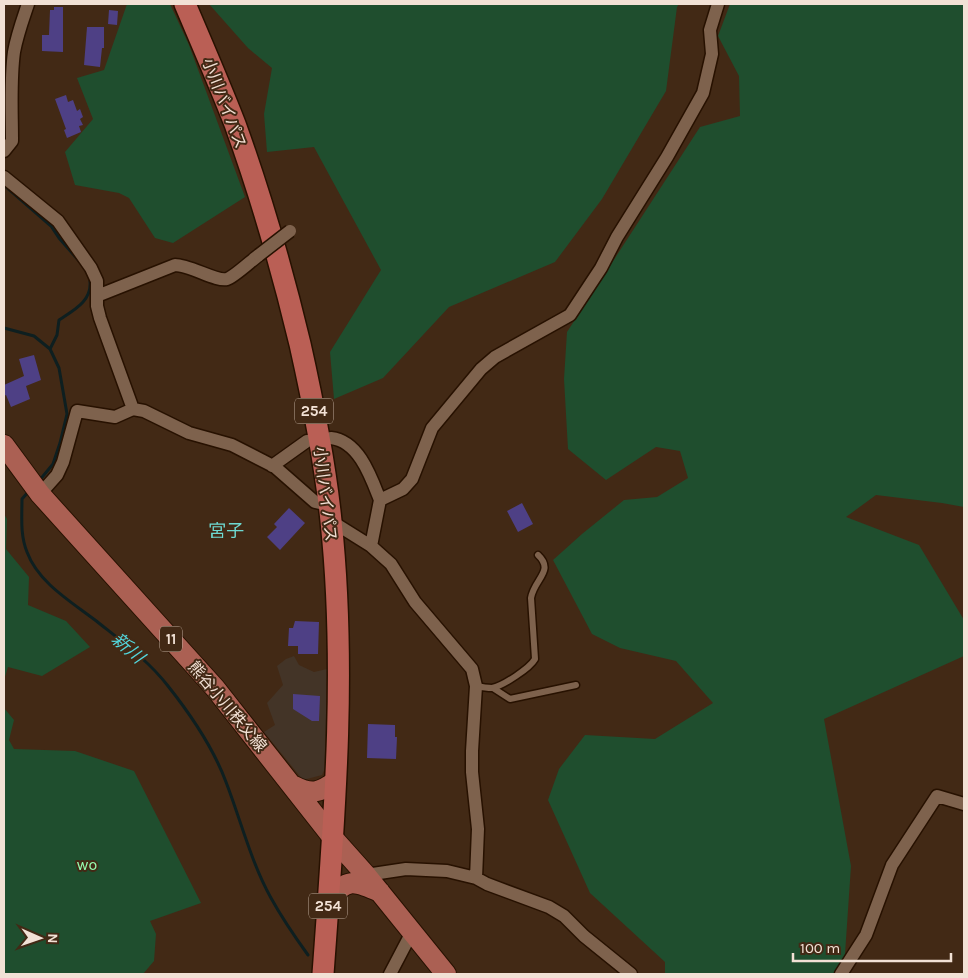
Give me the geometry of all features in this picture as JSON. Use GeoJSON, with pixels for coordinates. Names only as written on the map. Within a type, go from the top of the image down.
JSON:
{"type":"FeatureCollection","features":[{"type":"Feature","properties":{"kind":"highway","name":"小川バイパス"},"geometry":{"type":"LineString","coordinates":[[185,4],[234,124],[273,239],[307,374],[319,433],[330,513],[338,630],[339,703],[333,838],[322,974]]}},
{"type":"Feature","properties":{"kind":"main road","name":"熊谷小川秩父線"},"geometry":{"type":"LineString","coordinates":[[4,445],[40,494],[215,688],[333,838],[366,875],[446,974]]}},
{"type":"Feature","properties":{"kind":"main road"},"geometry":{"type":"LineString","coordinates":[[294,786],[304,791],[314,792],[321,791],[336,781]]}},
{"type":"Feature","properties":{"kind":"main road"},"geometry":{"type":"LineString","coordinates":[[328,900],[346,884],[364,885],[380,892]]}},
{"type":"Feature","properties":{"kind":"street"},"geometry":{"type":"LineString","coordinates":[[4,151],[12,141],[14,52],[20,26],[28,4]]}},
{"type":"Feature","properties":{"kind":"street"},"geometry":{"type":"LineString","coordinates":[[380,500],[403,489],[412,479],[432,428],[481,369],[495,357],[570,315],[601,268],[617,237],[704,93],[712,54],[710,30],[718,4]]}},
{"type":"Feature","properties":{"kind":"street"},"geometry":{"type":"LineString","coordinates":[[4,177],[58,221],[91,268],[98,281],[97,306],[100,318],[133,409]]}},
{"type":"Feature","properties":{"kind":"street"},"geometry":{"type":"LineString","coordinates":[[97,296],[175,265],[184,265],[220,279],[228,279],[294,228]]}},
{"type":"Feature","properties":{"kind":"street"},"geometry":{"type":"LineString","coordinates":[[40,494],[57,475],[76,412],[115,417],[133,409],[144,411],[189,433],[232,445],[272,466],[371,546],[391,564],[415,602],[472,669],[476,686],[472,752],[472,772],[478,828],[476,878]]}},
{"type":"Feature","properties":{"kind":"street"},"geometry":{"type":"LineString","coordinates":[[331,438],[345,441],[356,453],[372,481],[380,500],[371,546]]}},
{"type":"Feature","properties":{"kind":"street"},"geometry":{"type":"LineString","coordinates":[[272,466],[307,441]]}},
{"type":"Feature","properties":{"kind":"street"},"geometry":{"type":"LineString","coordinates":[[841,974],[866,935],[892,865],[937,796],[964,804]]}},
{"type":"Feature","properties":{"kind":"street"},"geometry":{"type":"LineString","coordinates":[[366,875],[406,869],[447,871],[476,878],[487,884],[549,907],[564,916],[584,936],[631,974]]}},
{"type":"Feature","properties":{"kind":"street"},"geometry":{"type":"LineString","coordinates":[[390,974],[412,932]]}},
{"type":"Feature","properties":{"kind":"lane"},"geometry":{"type":"LineString","coordinates":[[493,688],[522,673],[535,659],[531,598],[532,590],[546,568],[545,562],[538,555]]}},
{"type":"Feature","properties":{"kind":"lane"},"geometry":{"type":"LineString","coordinates":[[476,686],[493,688],[510,699],[576,684]]}},
{"type":"Feature","properties":{"kind":"shaded area"},"geometry":{"type":"Polygon","coordinates":[[[294,656],[299,665],[314,672],[327,669],[325,768],[322,775],[303,780],[264,732],[275,725],[267,703],[283,685],[277,666],[294,656]]]}},
{"type":"Feature","properties":{"kind":"green space"},"geometry":{"type":"Polygon","coordinates":[[[127,4],[170,4],[189,45],[245,197],[173,243],[155,238],[129,198],[119,193],[75,185],[65,152],[93,119],[77,78],[104,70],[127,4]]]}},
{"type":"Feature","properties":{"kind":"green space"},"geometry":{"type":"Polygon","coordinates":[[[209,4],[679,4],[677,7],[666,91],[602,199],[555,262],[449,307],[383,378],[334,399],[330,352],[381,270],[314,147],[267,152],[264,114],[272,68],[248,48],[209,4]]]}},
{"type":"Feature","properties":{"kind":"green space"},"geometry":{"type":"Polygon","coordinates":[[[730,4],[964,4],[964,507],[876,495],[846,517],[919,545],[964,620],[964,656],[824,719],[851,866],[845,954],[837,974],[665,974],[665,962],[590,893],[548,800],[559,769],[585,735],[655,739],[713,703],[676,661],[620,648],[592,634],[553,560],[624,500],[657,497],[688,478],[680,451],[656,447],[606,480],[568,449],[564,379],[567,332],[700,127],[740,116],[739,76],[718,36],[730,4]]]}},
{"type":"Feature","properties":{"kind":"green space"},"geometry":{"type":"Polygon","coordinates":[[[4,514],[7,519],[6,549],[29,577],[28,605],[66,621],[90,647],[42,676],[8,667],[4,680],[4,514]]]}},
{"type":"Feature","properties":{"kind":"green space","name":"wo"},"geometry":{"type":"Polygon","coordinates":[[[4,708],[14,720],[9,740],[14,749],[75,751],[134,771],[201,903],[150,921],[156,934],[154,961],[143,974],[4,974],[4,708]]]}},
{"type":"Feature","properties":{"kind":"building"},"geometry":{"type":"Polygon","coordinates":[[[54,7],[63,7],[63,52],[42,51],[42,35],[49,35],[50,10],[54,10],[54,7]]]}},
{"type":"Feature","properties":{"kind":"building"},"geometry":{"type":"Polygon","coordinates":[[[109,10],[118,11],[117,25],[108,24],[109,10]]]}},
{"type":"Feature","properties":{"kind":"building"},"geometry":{"type":"Polygon","coordinates":[[[87,27],[104,27],[104,48],[102,48],[100,67],[84,65],[87,27]]]}},
{"type":"Feature","properties":{"kind":"building"},"geometry":{"type":"Polygon","coordinates":[[[66,95],[68,102],[73,100],[77,111],[80,109],[83,117],[80,119],[83,125],[79,126],[81,132],[67,138],[64,130],[66,129],[55,99],[66,95]]]}},
{"type":"Feature","properties":{"kind":"building"},"geometry":{"type":"Polygon","coordinates":[[[34,355],[41,380],[26,386],[30,399],[11,407],[6,395],[4,396],[4,385],[24,376],[19,359],[34,355]]]}},
{"type":"Feature","properties":{"kind":"building"},"geometry":{"type":"Polygon","coordinates":[[[522,503],[533,524],[518,532],[507,511],[522,503]]]}},
{"type":"Feature","properties":{"kind":"building"},"geometry":{"type":"Polygon","coordinates":[[[289,508],[305,523],[280,550],[267,537],[277,527],[274,524],[289,508]]]}},
{"type":"Feature","properties":{"kind":"building"},"geometry":{"type":"Polygon","coordinates":[[[295,621],[319,622],[318,654],[298,654],[298,646],[288,646],[289,628],[293,628],[295,621]]]}},
{"type":"Feature","properties":{"kind":"building"},"geometry":{"type":"Polygon","coordinates":[[[293,694],[320,696],[319,721],[312,721],[293,709],[293,694]]]}},
{"type":"Feature","properties":{"kind":"building"},"geometry":{"type":"Polygon","coordinates":[[[368,724],[395,725],[395,737],[397,737],[396,759],[367,758],[368,724]]]}},
{"type":"Feature","properties":{"kind":"waterway"},"geometry":{"type":"LineString","coordinates":[[4,185],[51,226],[80,262]]}},
{"type":"Feature","properties":{"kind":"waterway"},"geometry":{"type":"LineString","coordinates":[[50,349],[57,335],[59,320],[76,309],[85,299],[90,288],[90,281]]}},
{"type":"Feature","properties":{"kind":"waterway","name":"新川"},"geometry":{"type":"LineString","coordinates":[[4,328],[34,336],[50,349],[59,368],[67,414],[53,464],[39,481]]}},
{"type":"Feature","properties":{"kind":"waterway","name":"新川"},"geometry":{"type":"LineString","coordinates":[[29,491],[22,499],[22,526],[23,539],[32,563],[47,582],[65,598],[143,659],[185,708],[201,732],[221,769],[264,884],[284,920],[308,955]]}},
{"type":"Feature","properties":{"kind":"district","name":"宮子"},"geometry":{"type":"Point","coordinates":[226,531]}}]}
